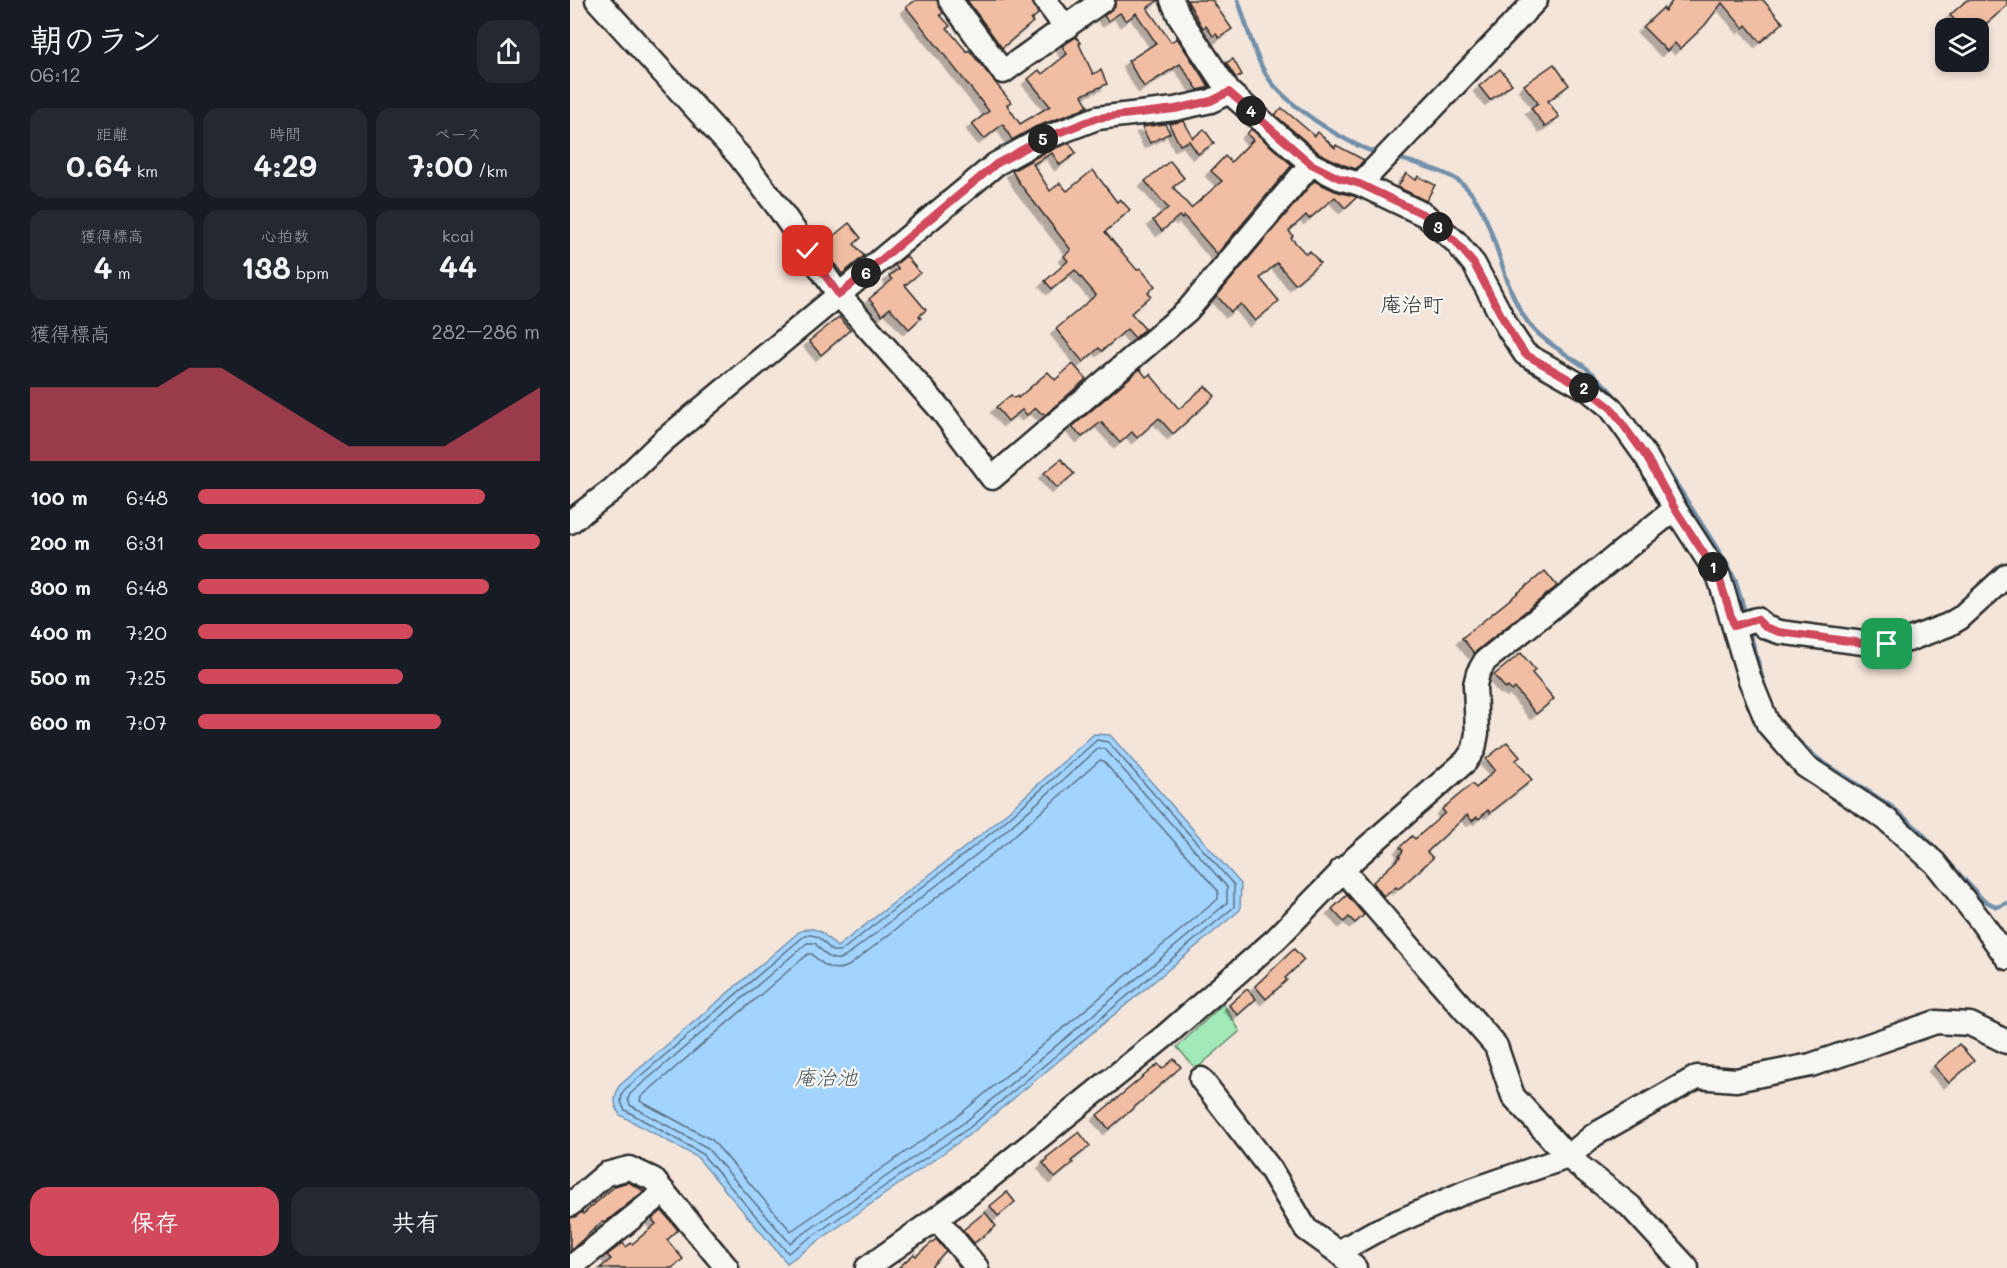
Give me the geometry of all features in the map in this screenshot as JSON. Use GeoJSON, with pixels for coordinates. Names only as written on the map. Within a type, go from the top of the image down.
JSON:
{"type":"FeatureCollection","features":[{"type":"Feature","properties":{"kind":"street"},"geometry":{"type":"LineString","coordinates":[[597,0],[740,157],[839,295],[941,410],[992,478],[1187,310],[1311,164]]}},
{"type":"Feature","properties":{"kind":"street"},"geometry":{"type":"LineString","coordinates":[[950,0],[1003,72],[1103,0]]}},
{"type":"Feature","properties":{"kind":"street"},"geometry":{"type":"LineString","coordinates":[[1045,0],[1066,28]]}},
{"type":"Feature","properties":{"kind":"street"},"geometry":{"type":"LineString","coordinates":[[1172,0],[1180,18],[1229,92],[1311,164],[1425,215],[1456,242],[1474,264],[1509,330],[1525,354],[1588,390],[1611,408],[1647,458],[1675,509],[1719,577],[1750,680],[1768,724],[1805,766],[1886,819],[1935,863],[2007,958]]}},
{"type":"Feature","properties":{"kind":"street"},"geometry":{"type":"LineString","coordinates":[[1360,184],[1536,0]]}},
{"type":"Feature","properties":{"kind":"street"},"geometry":{"type":"LineString","coordinates":[[570,522],[612,490],[663,441],[996,164],[1040,140],[1097,118],[1175,109],[1211,101],[1229,92]]}},
{"type":"Feature","properties":{"kind":"street"},"geometry":{"type":"LineString","coordinates":[[867,1268],[937,1219],[1173,1028],[1276,939],[1342,869],[1466,761],[1474,748],[1477,733],[1475,685],[1478,673],[1485,661],[1675,509]]}},
{"type":"Feature","properties":{"kind":"street"},"geometry":{"type":"LineString","coordinates":[[1734,626],[1757,619],[1765,627],[1779,632],[1871,644],[1905,641],[1948,625],[1960,618],[2007,575]]}},
{"type":"Feature","properties":{"kind":"street"},"geometry":{"type":"LineString","coordinates":[[1342,869],[1496,1046],[1513,1096],[1568,1157],[1630,1206],[1687,1268]]}},
{"type":"Feature","properties":{"kind":"street"},"geometry":{"type":"LineString","coordinates":[[1338,1252],[1374,1232],[1463,1193],[1568,1157],[1594,1136],[1697,1077],[1736,1080],[1811,1065],[1936,1022],[1970,1024],[2007,1042]]}},
{"type":"Feature","properties":{"kind":"street"},"geometry":{"type":"LineString","coordinates":[[1201,1079],[1271,1170],[1306,1229],[1338,1252],[1355,1268]]}},
{"type":"Feature","properties":{"kind":"street"},"geometry":{"type":"LineString","coordinates":[[570,1205],[606,1174],[629,1168],[653,1179],[720,1266]]}},
{"type":"Feature","properties":{"kind":"street"},"geometry":{"type":"LineString","coordinates":[[570,1268],[664,1192]]}},
{"type":"Feature","properties":{"kind":"street"},"geometry":{"type":"LineString","coordinates":[[937,1219],[968,1265]]}},
{"type":"Feature","properties":{"kind":"green space"},"geometry":{"type":"Polygon","coordinates":[[[1223,1004],[1240,1031],[1196,1069],[1177,1047],[1223,1004]]]}},
{"type":"Feature","properties":{"kind":"water","name":"庵治池"},"geometry":{"type":"Polygon","coordinates":[[[1094,734],[1110,735],[1241,884],[1240,910],[973,1132],[787,1263],[697,1157],[620,1115],[615,1101],[619,1086],[799,932],[805,929],[816,930],[837,947],[992,826],[1094,734]]]}},
{"type":"Feature","properties":{"kind":"building"},"geometry":{"type":"Polygon","coordinates":[[[916,0],[937,0],[943,13],[940,15],[950,26],[947,28],[967,52],[969,50],[1011,102],[1007,105],[1020,124],[1050,106],[1028,79],[1039,70],[1042,74],[1067,54],[1062,46],[1076,37],[1081,43],[1079,44],[1093,74],[1101,70],[1107,84],[1082,95],[1088,106],[1081,110],[1035,127],[1012,140],[1003,124],[984,139],[972,124],[989,111],[906,7],[916,0]]]}},
{"type":"Feature","properties":{"kind":"building"},"geometry":{"type":"Polygon","coordinates":[[[967,0],[1032,0],[1038,14],[1031,20],[1033,22],[1002,48],[967,0]]]}},
{"type":"Feature","properties":{"kind":"building"},"geometry":{"type":"Polygon","coordinates":[[[1116,0],[1159,0],[1147,8],[1171,42],[1177,38],[1209,87],[1198,90],[1180,64],[1144,87],[1128,61],[1156,43],[1136,13],[1126,21],[1120,13],[1108,21],[1104,16],[1115,6],[1116,0]]]}},
{"type":"Feature","properties":{"kind":"building"},"geometry":{"type":"Polygon","coordinates":[[[1187,0],[1212,0],[1232,29],[1219,38],[1216,34],[1213,36],[1206,26],[1203,28],[1187,0]]]}},
{"type":"Feature","properties":{"kind":"building"},"geometry":{"type":"Polygon","coordinates":[[[1673,0],[1763,0],[1783,23],[1760,42],[1746,25],[1743,28],[1722,3],[1705,25],[1680,49],[1675,43],[1667,51],[1643,27],[1663,8],[1665,11],[1673,0]]]}},
{"type":"Feature","properties":{"kind":"building"},"geometry":{"type":"Polygon","coordinates":[[[1967,0],[2007,0],[2007,6],[1989,21],[1989,18],[1953,18],[1950,15],[1967,0]]]}},
{"type":"Feature","properties":{"kind":"building"},"geometry":{"type":"Polygon","coordinates":[[[1233,59],[1242,75],[1236,78],[1226,63],[1233,59]]]}},
{"type":"Feature","properties":{"kind":"building"},"geometry":{"type":"Polygon","coordinates":[[[1554,64],[1569,85],[1548,101],[1559,117],[1545,127],[1531,108],[1538,103],[1524,85],[1554,64]]]}},
{"type":"Feature","properties":{"kind":"building"},"geometry":{"type":"Polygon","coordinates":[[[1500,69],[1512,84],[1490,100],[1479,86],[1500,69]]]}},
{"type":"Feature","properties":{"kind":"building"},"geometry":{"type":"Polygon","coordinates":[[[1282,108],[1315,136],[1318,132],[1335,148],[1336,145],[1364,160],[1356,169],[1319,153],[1275,115],[1282,108]]]}},
{"type":"Feature","properties":{"kind":"building"},"geometry":{"type":"Polygon","coordinates":[[[1184,121],[1193,138],[1204,129],[1214,143],[1198,154],[1189,141],[1180,145],[1169,124],[1184,121]]]}},
{"type":"Feature","properties":{"kind":"building"},"geometry":{"type":"Polygon","coordinates":[[[1165,124],[1170,133],[1150,143],[1142,127],[1165,124]]]}},
{"type":"Feature","properties":{"kind":"building"},"geometry":{"type":"Polygon","coordinates":[[[1251,129],[1292,165],[1217,254],[1184,216],[1182,219],[1179,216],[1162,231],[1153,220],[1168,208],[1145,181],[1170,161],[1184,178],[1173,187],[1191,208],[1222,181],[1211,171],[1225,156],[1231,162],[1253,140],[1247,134],[1251,129]]]}},
{"type":"Feature","properties":{"kind":"building"},"geometry":{"type":"Polygon","coordinates":[[[1069,143],[1076,153],[1060,165],[1052,153],[1033,164],[1050,191],[1060,183],[1067,191],[1093,170],[1117,202],[1120,199],[1130,210],[1105,232],[1137,270],[1140,268],[1155,286],[1148,293],[1151,296],[1131,313],[1145,329],[1135,338],[1127,329],[1102,351],[1099,348],[1083,362],[1056,329],[1096,295],[1075,270],[1052,289],[1045,281],[1068,261],[1064,256],[1071,250],[1012,171],[1046,152],[1069,143]]]}},
{"type":"Feature","properties":{"kind":"building"},"geometry":{"type":"Polygon","coordinates":[[[1406,173],[1416,180],[1418,176],[1435,185],[1426,201],[1398,187],[1406,173]]]}},
{"type":"Feature","properties":{"kind":"building"},"geometry":{"type":"Polygon","coordinates":[[[1314,181],[1335,191],[1357,197],[1345,208],[1335,197],[1309,219],[1306,215],[1289,231],[1293,236],[1291,238],[1306,254],[1310,251],[1320,263],[1295,284],[1277,263],[1260,278],[1279,301],[1255,321],[1241,304],[1231,312],[1217,296],[1314,181]]]}},
{"type":"Feature","properties":{"kind":"building"},"geometry":{"type":"Polygon","coordinates":[[[849,223],[861,238],[854,244],[864,256],[842,274],[814,235],[821,229],[823,231],[825,229],[832,237],[849,223]]]}},
{"type":"Feature","properties":{"kind":"building"},"geometry":{"type":"Polygon","coordinates":[[[906,256],[920,273],[905,285],[926,310],[909,329],[890,308],[882,315],[869,299],[892,280],[889,276],[898,269],[895,265],[906,256]]]}},
{"type":"Feature","properties":{"kind":"building"},"geometry":{"type":"Polygon","coordinates":[[[839,317],[850,330],[821,355],[809,341],[839,317]]]}},
{"type":"Feature","properties":{"kind":"building"},"geometry":{"type":"Polygon","coordinates":[[[1073,364],[1086,379],[1045,415],[1036,408],[1027,415],[1022,410],[1008,421],[996,407],[1011,395],[1018,398],[1048,372],[1055,380],[1073,364]]]}},
{"type":"Feature","properties":{"kind":"building"},"geometry":{"type":"Polygon","coordinates":[[[1140,369],[1146,377],[1150,374],[1179,409],[1205,386],[1215,396],[1173,434],[1159,418],[1137,438],[1132,432],[1120,443],[1101,422],[1082,437],[1072,427],[1140,369]]]}},
{"type":"Feature","properties":{"kind":"building"},"geometry":{"type":"Polygon","coordinates":[[[1061,459],[1074,474],[1057,488],[1044,473],[1061,459]]]}},
{"type":"Feature","properties":{"kind":"building"},"geometry":{"type":"Polygon","coordinates":[[[1545,571],[1557,586],[1474,653],[1462,638],[1545,571]]]}},
{"type":"Feature","properties":{"kind":"building"},"geometry":{"type":"Polygon","coordinates":[[[1521,653],[1535,670],[1532,673],[1554,699],[1536,714],[1515,688],[1512,691],[1508,687],[1506,689],[1494,675],[1521,653]]]}},
{"type":"Feature","properties":{"kind":"building"},"geometry":{"type":"Polygon","coordinates":[[[1507,742],[1520,757],[1516,760],[1532,780],[1490,813],[1488,810],[1479,819],[1477,817],[1472,821],[1467,815],[1427,852],[1433,858],[1398,889],[1396,887],[1384,897],[1373,882],[1400,857],[1403,851],[1400,847],[1412,836],[1415,839],[1445,813],[1442,809],[1472,784],[1476,788],[1495,770],[1486,759],[1507,742]]]}},
{"type":"Feature","properties":{"kind":"building"},"geometry":{"type":"Polygon","coordinates":[[[1347,895],[1364,915],[1355,923],[1349,917],[1344,922],[1332,909],[1347,895]]]}},
{"type":"Feature","properties":{"kind":"building"},"geometry":{"type":"Polygon","coordinates":[[[1294,949],[1304,960],[1266,999],[1255,986],[1294,949]]]}},
{"type":"Feature","properties":{"kind":"building"},"geometry":{"type":"Polygon","coordinates":[[[1247,989],[1256,999],[1238,1015],[1229,1005],[1247,989]]]}},
{"type":"Feature","properties":{"kind":"building"},"geometry":{"type":"Polygon","coordinates":[[[1959,1044],[1974,1061],[1949,1083],[1934,1066],[1959,1044]]]}},
{"type":"Feature","properties":{"kind":"building"},"geometry":{"type":"Polygon","coordinates":[[[1174,1059],[1181,1067],[1109,1129],[1097,1115],[1158,1064],[1162,1069],[1174,1059]]]}},
{"type":"Feature","properties":{"kind":"building"},"geometry":{"type":"Polygon","coordinates":[[[1079,1132],[1090,1146],[1055,1178],[1043,1163],[1047,1160],[1046,1158],[1079,1132]]]}},
{"type":"Feature","properties":{"kind":"building"},"geometry":{"type":"Polygon","coordinates":[[[628,1182],[644,1191],[604,1223],[603,1221],[570,1251],[570,1218],[582,1212],[583,1214],[615,1186],[628,1182]]]}},
{"type":"Feature","properties":{"kind":"building"},"geometry":{"type":"Polygon","coordinates":[[[1007,1192],[1015,1202],[998,1216],[990,1206],[1007,1192]]]}},
{"type":"Feature","properties":{"kind":"building"},"geometry":{"type":"Polygon","coordinates":[[[662,1211],[678,1230],[667,1240],[683,1259],[672,1268],[600,1268],[611,1259],[607,1255],[623,1243],[626,1247],[632,1244],[656,1224],[652,1219],[662,1211]]]}},
{"type":"Feature","properties":{"kind":"building"},"geometry":{"type":"Polygon","coordinates":[[[985,1212],[996,1226],[974,1243],[963,1230],[985,1212]]]}},
{"type":"Feature","properties":{"kind":"building"},"geometry":{"type":"Polygon","coordinates":[[[936,1239],[946,1251],[930,1268],[898,1268],[914,1254],[916,1256],[936,1239]]]}},
{"type":"Feature","properties":{"kind":"waterway"},"geometry":{"type":"LineString","coordinates":[[1238,0],[1252,44],[1271,82],[1298,108],[1315,120],[1350,141],[1380,154]]}},
{"type":"Feature","properties":{"kind":"waterway"},"geometry":{"type":"LineString","coordinates":[[1394,157],[1447,174],[1468,189],[1479,204],[1487,222],[1508,283],[1525,318],[1537,333],[1585,367],[1620,402]]}},
{"type":"Feature","properties":{"kind":"waterway"},"geometry":{"type":"LineString","coordinates":[[1661,460],[1727,564],[1735,580],[1746,615]]}},
{"type":"Feature","properties":{"kind":"waterway"},"geometry":{"type":"LineString","coordinates":[[1749,629],[1766,691]]}},
{"type":"Feature","properties":{"kind":"waterway"},"geometry":{"type":"LineString","coordinates":[[1754,632],[1766,640],[1773,641]]}},
{"type":"Feature","properties":{"kind":"waterway"},"geometry":{"type":"LineString","coordinates":[[1797,740],[1818,759],[1892,807],[1920,831],[1983,900],[1997,907],[2007,903]]}},
{"type":"Feature","properties":{"kind":"district","name":"庵治町"},"geometry":{"type":"Point","coordinates":[1412,305]}},
{"type":"Feature","properties":{"kind":"route"},"geometry":{"type":"LineString","coordinates":[[808,251],[839,295],[996,164],[1040,140],[1097,118],[1175,109],[1211,101],[1229,92],[1311,164],[1425,215],[1456,242],[1474,264],[1509,330],[1525,354],[1588,390],[1611,408],[1647,458],[1675,509],[1719,577],[1734,626],[1757,619],[1770,630],[1779,632],[1887,644]]}}]}
